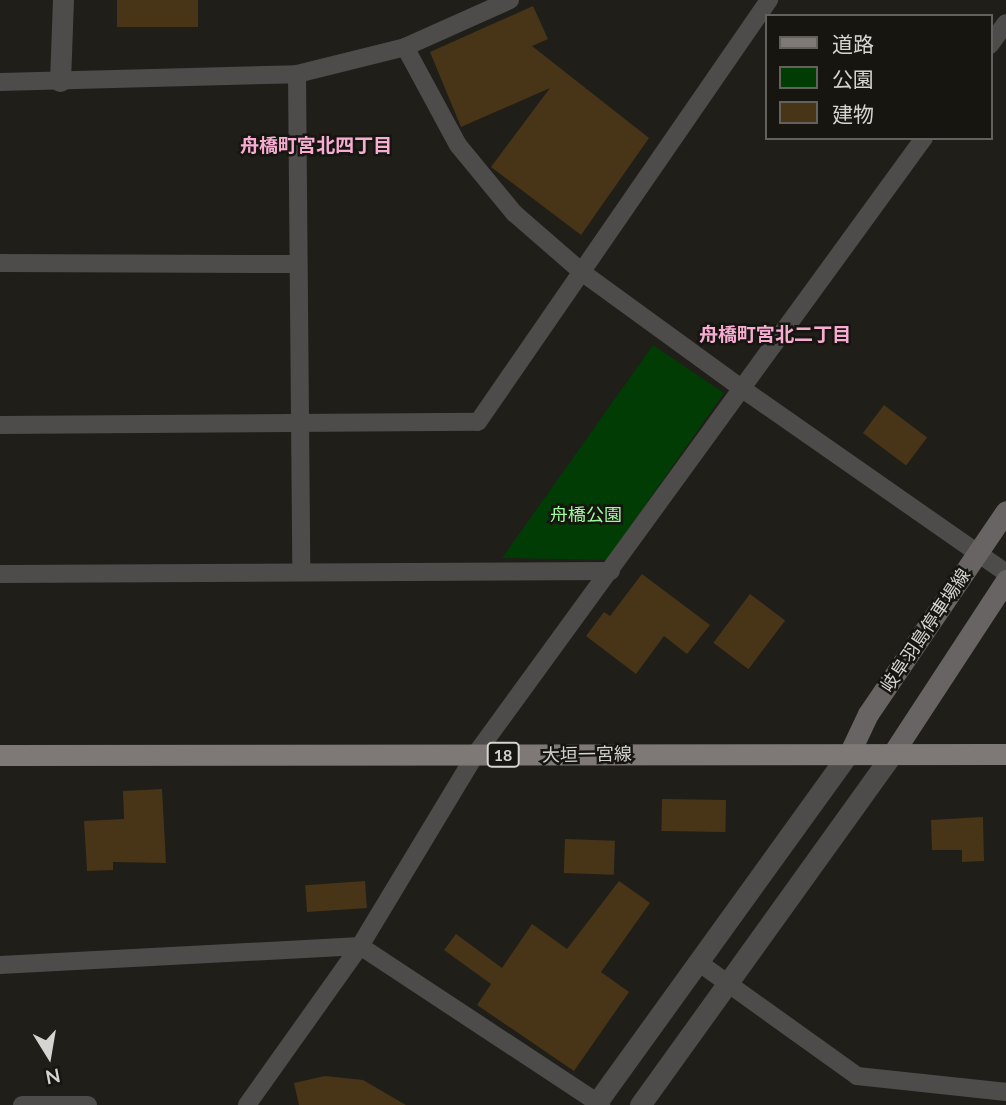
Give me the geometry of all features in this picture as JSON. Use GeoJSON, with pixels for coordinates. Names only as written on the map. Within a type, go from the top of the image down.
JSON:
{"type":"FeatureCollection","features":[{"type":"Feature","properties":{"kind":"main road","name":"岐阜羽島停車場線"},"geometry":{"type":"LineString","coordinates":[[850,752],[868,714],[1006,511]]}},
{"type":"Feature","properties":{"kind":"main road"},"geometry":{"type":"LineString","coordinates":[[893,753],[1006,580]]}},
{"type":"Feature","properties":{"kind":"main road","name":"大垣一宮線"},"geometry":{"type":"LineString","coordinates":[[0,755],[850,752],[1006,754]]}},
{"type":"Feature","properties":{"kind":"street"},"geometry":{"type":"LineString","coordinates":[[61,81],[63,0]]}},
{"type":"Feature","properties":{"kind":"street"},"geometry":{"type":"LineString","coordinates":[[0,82],[297,74],[405,47],[510,0]]}},
{"type":"Feature","properties":{"kind":"street"},"geometry":{"type":"LineString","coordinates":[[0,425],[300,426],[478,422],[769,0]]}},
{"type":"Feature","properties":{"kind":"street"},"geometry":{"type":"LineString","coordinates":[[992,42],[1006,23]]}},
{"type":"Feature","properties":{"kind":"street"},"geometry":{"type":"LineString","coordinates":[[405,47],[458,145],[514,213],[583,273],[744,390],[1006,573]]}},
{"type":"Feature","properties":{"kind":"street"},"geometry":{"type":"LineString","coordinates":[[297,74],[301,572]]}},
{"type":"Feature","properties":{"kind":"street"},"geometry":{"type":"LineString","coordinates":[[247,1105],[360,946],[475,755],[744,390],[923,140]]}},
{"type":"Feature","properties":{"kind":"street"},"geometry":{"type":"LineString","coordinates":[[0,263],[298,264]]}},
{"type":"Feature","properties":{"kind":"street"},"geometry":{"type":"LineString","coordinates":[[0,574],[611,571]]}},
{"type":"Feature","properties":{"kind":"street"},"geometry":{"type":"LineString","coordinates":[[0,965],[360,946],[598,1104],[850,752]]}},
{"type":"Feature","properties":{"kind":"street"},"geometry":{"type":"LineString","coordinates":[[640,1105],[893,753]]}},
{"type":"Feature","properties":{"kind":"street"},"geometry":{"type":"LineString","coordinates":[[698,962],[857,1076],[1006,1092]]}},
{"type":"Feature","properties":{"kind":"street"},"geometry":{"type":"LineString","coordinates":[[22,1105],[88,1105]]}},
{"type":"Feature","properties":{"kind":"green space","name":"舟橋公園"},"geometry":{"type":"Polygon","coordinates":[[[653,345],[724,393],[607,560],[502,558],[653,345]]]}},
{"type":"Feature","properties":{"kind":"building"},"geometry":{"type":"Polygon","coordinates":[[[117,0],[198,0],[198,27],[117,27],[117,0]]]}},
{"type":"Feature","properties":{"kind":"building"},"geometry":{"type":"Polygon","coordinates":[[[533,6],[548,39],[532,46],[649,138],[581,235],[491,167],[550,88],[461,127],[430,52],[533,6]]]}},
{"type":"Feature","properties":{"kind":"building"},"geometry":{"type":"Polygon","coordinates":[[[884,405],[927,437],[906,465],[863,433],[884,405]]]}},
{"type":"Feature","properties":{"kind":"building"},"geometry":{"type":"Polygon","coordinates":[[[642,574],[710,625],[687,654],[664,636],[636,674],[586,636],[604,612],[610,616],[642,574]]]}},
{"type":"Feature","properties":{"kind":"building"},"geometry":{"type":"Polygon","coordinates":[[[750,594],[785,620],[748,669],[713,643],[750,594]]]}},
{"type":"Feature","properties":{"kind":"building"},"geometry":{"type":"Polygon","coordinates":[[[162,789],[166,863],[113,862],[113,870],[87,871],[84,821],[124,819],[123,791],[162,789]]]}},
{"type":"Feature","properties":{"kind":"building"},"geometry":{"type":"Polygon","coordinates":[[[662,799],[726,800],[725,832],[661,831],[662,799]]]}},
{"type":"Feature","properties":{"kind":"building"},"geometry":{"type":"Polygon","coordinates":[[[983,817],[984,861],[962,862],[962,850],[932,850],[931,820],[983,817]]]}},
{"type":"Feature","properties":{"kind":"building"},"geometry":{"type":"Polygon","coordinates":[[[565,839],[615,841],[614,875],[564,873],[565,839]]]}},
{"type":"Feature","properties":{"kind":"building"},"geometry":{"type":"Polygon","coordinates":[[[365,881],[367,908],[307,912],[305,885],[365,881]]]}},
{"type":"Feature","properties":{"kind":"building"},"geometry":{"type":"Polygon","coordinates":[[[619,881],[650,903],[601,972],[629,992],[574,1071],[477,1005],[491,984],[444,950],[456,934],[502,968],[532,924],[567,949],[619,881]]]}},
{"type":"Feature","properties":{"kind":"building"},"geometry":{"type":"Polygon","coordinates":[[[325,1076],[363,1080],[406,1105],[299,1105],[294,1083],[325,1076]]]}},
{"type":"Feature","properties":{"kind":"district","name":"舟橋町宮北四丁目"},"geometry":{"type":"Point","coordinates":[316,145]}},
{"type":"Feature","properties":{"kind":"district","name":"舟橋町宮北二丁目"},"geometry":{"type":"Point","coordinates":[775,334]}}]}
